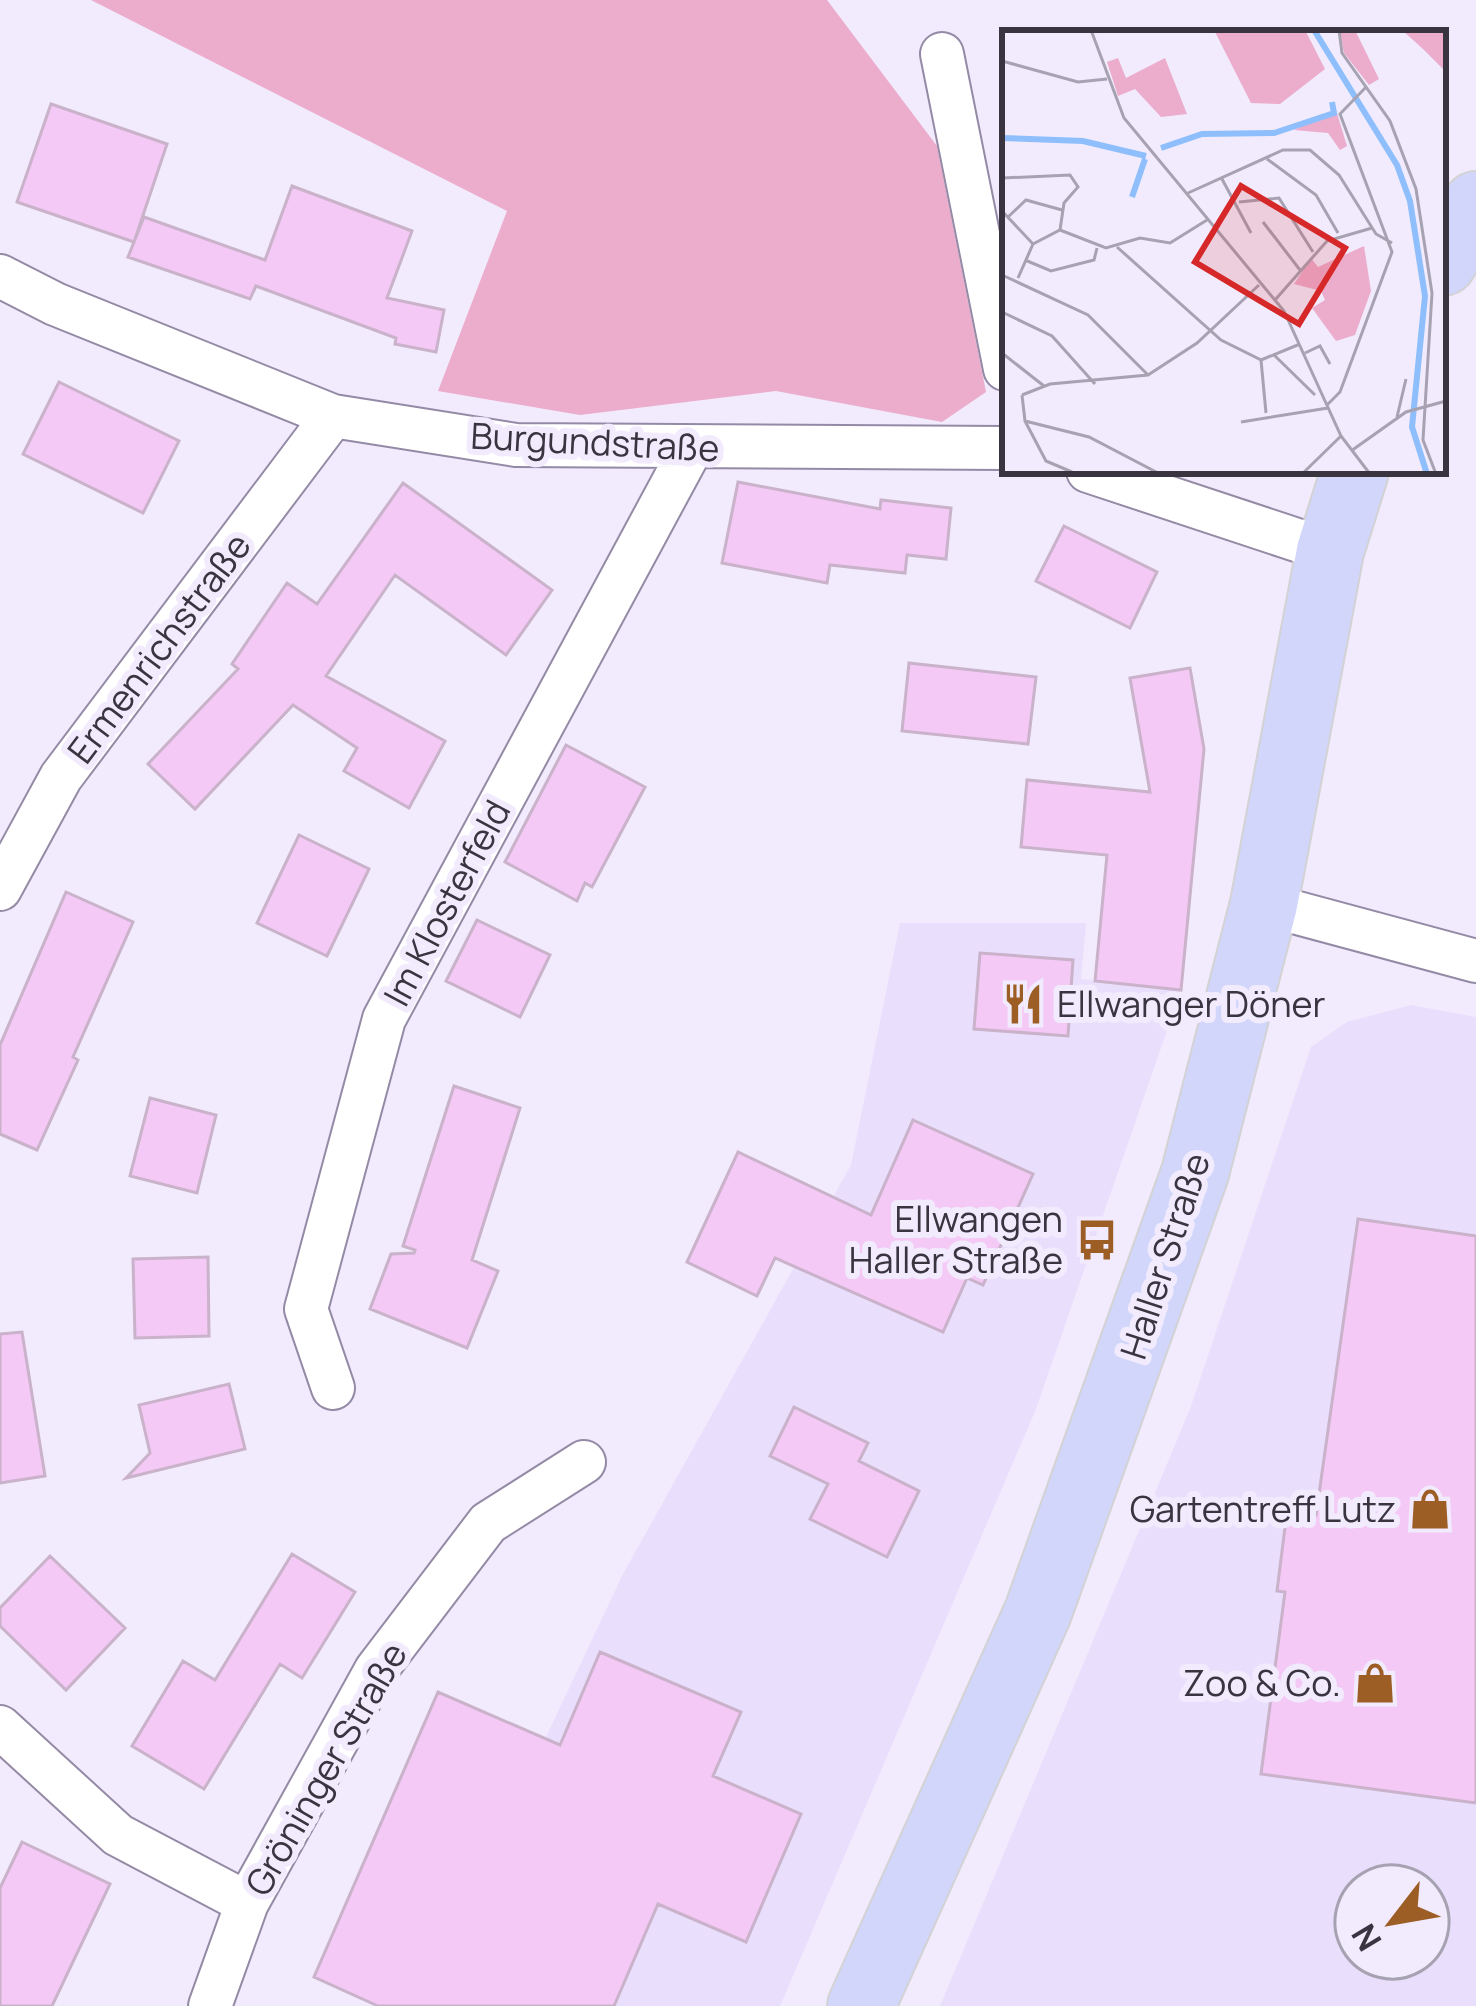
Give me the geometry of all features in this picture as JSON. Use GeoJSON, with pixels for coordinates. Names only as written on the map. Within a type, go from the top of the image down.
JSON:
{"type":"FeatureCollection","features":[{"type":"Feature","properties":{"kind":"main road"},"geometry":{"type":"LineString","coordinates":[[1446,257],[1476,206]]}},
{"type":"Feature","properties":{"kind":"main road","name":"Haller Straße"},"geometry":{"type":"LineString","coordinates":[[861,2006],[1038,1612],[1195,1173],[1264,904],[1330,551],[1354,474]]}},
{"type":"Feature","properties":{"kind":"street"},"geometry":{"type":"LineString","coordinates":[[942,54],[1002,354]]}},
{"type":"Feature","properties":{"kind":"street","name":"Burgundstraße"},"geometry":{"type":"LineString","coordinates":[[0,275],[55,304],[333,416],[516,445],[1002,448]]}},
{"type":"Feature","properties":{"kind":"street","name":"Ermenrichstraße"},"geometry":{"type":"LineString","coordinates":[[0,890],[61,777],[333,416]]}},
{"type":"Feature","properties":{"kind":"street","name":"Im Klosterfeld"},"geometry":{"type":"LineString","coordinates":[[333,1388],[306,1309],[384,1019],[691,449]]}},
{"type":"Feature","properties":{"kind":"street"},"geometry":{"type":"LineString","coordinates":[[1097,474],[1330,551]]}},
{"type":"Feature","properties":{"kind":"street"},"geometry":{"type":"LineString","coordinates":[[1264,904],[1476,961]]}},
{"type":"Feature","properties":{"kind":"street","name":"Gröninger Straße"},"geometry":{"type":"LineString","coordinates":[[210,2006],[248,1903],[376,1670],[488,1523],[584,1462]]}},
{"type":"Feature","properties":{"kind":"street"},"geometry":{"type":"LineString","coordinates":[[0,1727],[118,1835],[248,1903]]}},
{"type":"Feature","properties":{"kind":"shaded area"},"geometry":{"type":"Polygon","coordinates":[[[91,0],[827,0],[937,146],[986,392],[942,422],[776,391],[580,415],[438,391],[507,211],[91,0]]]}},
{"type":"Feature","properties":{"kind":"shaded area"},"geometry":{"type":"Polygon","coordinates":[[[900,923],[1086,923],[1081,979],[1181,990],[1036,1409],[780,2006],[419,2006],[623,1574],[851,1165],[900,923]]]}},
{"type":"Feature","properties":{"kind":"shaded area"},"geometry":{"type":"Polygon","coordinates":[[[1411,1005],[1476,1017],[1476,2006],[940,2006],[1190,1409],[1311,1047],[1347,1022],[1411,1005]]]}},
{"type":"Feature","properties":{"kind":"building"},"geometry":{"type":"Polygon","coordinates":[[[51,104],[167,144],[134,242],[17,202],[51,104]]]}},
{"type":"Feature","properties":{"kind":"building"},"geometry":{"type":"Polygon","coordinates":[[[292,186],[412,231],[387,298],[444,310],[436,352],[395,344],[396,338],[256,286],[250,299],[128,257],[144,217],[265,260],[292,186]]]}},
{"type":"Feature","properties":{"kind":"building"},"geometry":{"type":"Polygon","coordinates":[[[59,382],[179,441],[143,513],[23,454],[59,382]]]}},
{"type":"Feature","properties":{"kind":"building"},"geometry":{"type":"Polygon","coordinates":[[[738,482],[880,509],[881,500],[951,508],[946,559],[907,555],[905,573],[830,565],[827,583],[722,563],[738,482]]]}},
{"type":"Feature","properties":{"kind":"building"},"geometry":{"type":"Polygon","coordinates":[[[403,483],[552,590],[506,655],[395,575],[326,676],[445,741],[409,808],[344,771],[357,748],[293,705],[195,809],[148,764],[238,669],[232,664],[287,583],[317,604],[403,483]]]}},
{"type":"Feature","properties":{"kind":"building"},"geometry":{"type":"Polygon","coordinates":[[[1064,526],[1157,572],[1130,628],[1036,581],[1064,526]]]}},
{"type":"Feature","properties":{"kind":"building"},"geometry":{"type":"Polygon","coordinates":[[[909,663],[1036,677],[1028,744],[902,731],[909,663]]]}},
{"type":"Feature","properties":{"kind":"building"},"geometry":{"type":"Polygon","coordinates":[[[1190,668],[1204,749],[1181,990],[1095,981],[1107,855],[1021,847],[1027,780],[1150,792],[1130,678],[1190,668]]]}},
{"type":"Feature","properties":{"kind":"building"},"geometry":{"type":"Polygon","coordinates":[[[566,745],[645,787],[592,887],[585,883],[577,901],[505,862],[566,745]]]}},
{"type":"Feature","properties":{"kind":"building"},"geometry":{"type":"Polygon","coordinates":[[[299,835],[369,869],[327,956],[257,923],[299,835]]]}},
{"type":"Feature","properties":{"kind":"building"},"geometry":{"type":"Polygon","coordinates":[[[66,892],[133,922],[37,1150],[0,1134],[0,1045],[66,892]]]}},
{"type":"Feature","properties":{"kind":"building"},"geometry":{"type":"Polygon","coordinates":[[[477,920],[550,955],[520,1017],[446,981],[477,920]]]}},
{"type":"Feature","properties":{"kind":"building","name":"Ellwanger Döner"},"geometry":{"type":"Polygon","coordinates":[[[980,953],[1073,960],[1068,1036],[974,1029],[980,953]]]}},
{"type":"Feature","properties":{"kind":"building"},"geometry":{"type":"Polygon","coordinates":[[[454,1086],[520,1108],[472,1260],[498,1271],[467,1348],[370,1309],[391,1254],[414,1253],[403,1246],[454,1086]]]}},
{"type":"Feature","properties":{"kind":"building"},"geometry":{"type":"Polygon","coordinates":[[[150,1098],[216,1115],[197,1193],[130,1176],[150,1098]]]}},
{"type":"Feature","properties":{"kind":"building"},"geometry":{"type":"Polygon","coordinates":[[[913,1120],[1033,1174],[983,1285],[967,1278],[943,1332],[775,1258],[757,1296],[687,1262],[738,1152],[871,1215],[913,1120]]]}},
{"type":"Feature","properties":{"kind":"building"},"geometry":{"type":"Polygon","coordinates":[[[1358,1219],[1476,1236],[1476,1803],[1261,1774],[1285,1592],[1277,1591],[1287,1511],[1316,1515],[1358,1219]]]}},
{"type":"Feature","properties":{"kind":"building"},"geometry":{"type":"Polygon","coordinates":[[[208,1257],[209,1336],[135,1338],[133,1259],[208,1257]]]}},
{"type":"Feature","properties":{"kind":"building"},"geometry":{"type":"Polygon","coordinates":[[[22,1332],[45,1476],[0,1483],[0,1334],[22,1332]]]}},
{"type":"Feature","properties":{"kind":"building"},"geometry":{"type":"Polygon","coordinates":[[[229,1384],[245,1449],[126,1478],[150,1453],[139,1405],[229,1384]]]}},
{"type":"Feature","properties":{"kind":"building"},"geometry":{"type":"Polygon","coordinates":[[[794,1407],[868,1443],[859,1461],[919,1491],[887,1557],[810,1519],[828,1484],[770,1456],[794,1407]]]}},
{"type":"Feature","properties":{"kind":"building"},"geometry":{"type":"Polygon","coordinates":[[[292,1554],[355,1592],[302,1678],[280,1664],[204,1789],[132,1746],[183,1661],[215,1680],[292,1554]]]}},
{"type":"Feature","properties":{"kind":"building"},"geometry":{"type":"Polygon","coordinates":[[[50,1556],[125,1628],[66,1690],[0,1626],[0,1608],[50,1556]]]}},
{"type":"Feature","properties":{"kind":"building"},"geometry":{"type":"Polygon","coordinates":[[[600,1652],[741,1712],[713,1776],[801,1814],[746,1942],[658,1904],[614,2006],[378,2006],[314,1977],[438,1692],[560,1745],[600,1652]]]}},
{"type":"Feature","properties":{"kind":"building"},"geometry":{"type":"Polygon","coordinates":[[[22,1842],[110,1884],[52,2006],[0,2006],[0,1888],[22,1842]]]}},
{"type":"Feature","properties":{"kind":"place","name":"Ellwanger Döner"},"geometry":{"type":"Point","coordinates":[1023,1004]}},
{"type":"Feature","properties":{"kind":"place","name":"Ellwangen Haller Straße"},"geometry":{"type":"Point","coordinates":[1097,1240]}},
{"type":"Feature","properties":{"kind":"place","name":"Gartentreff Lutz"},"geometry":{"type":"Point","coordinates":[1430,1509]}},
{"type":"Feature","properties":{"kind":"place","name":"Zoo & Co."},"geometry":{"type":"Point","coordinates":[1375,1683]}}]}
